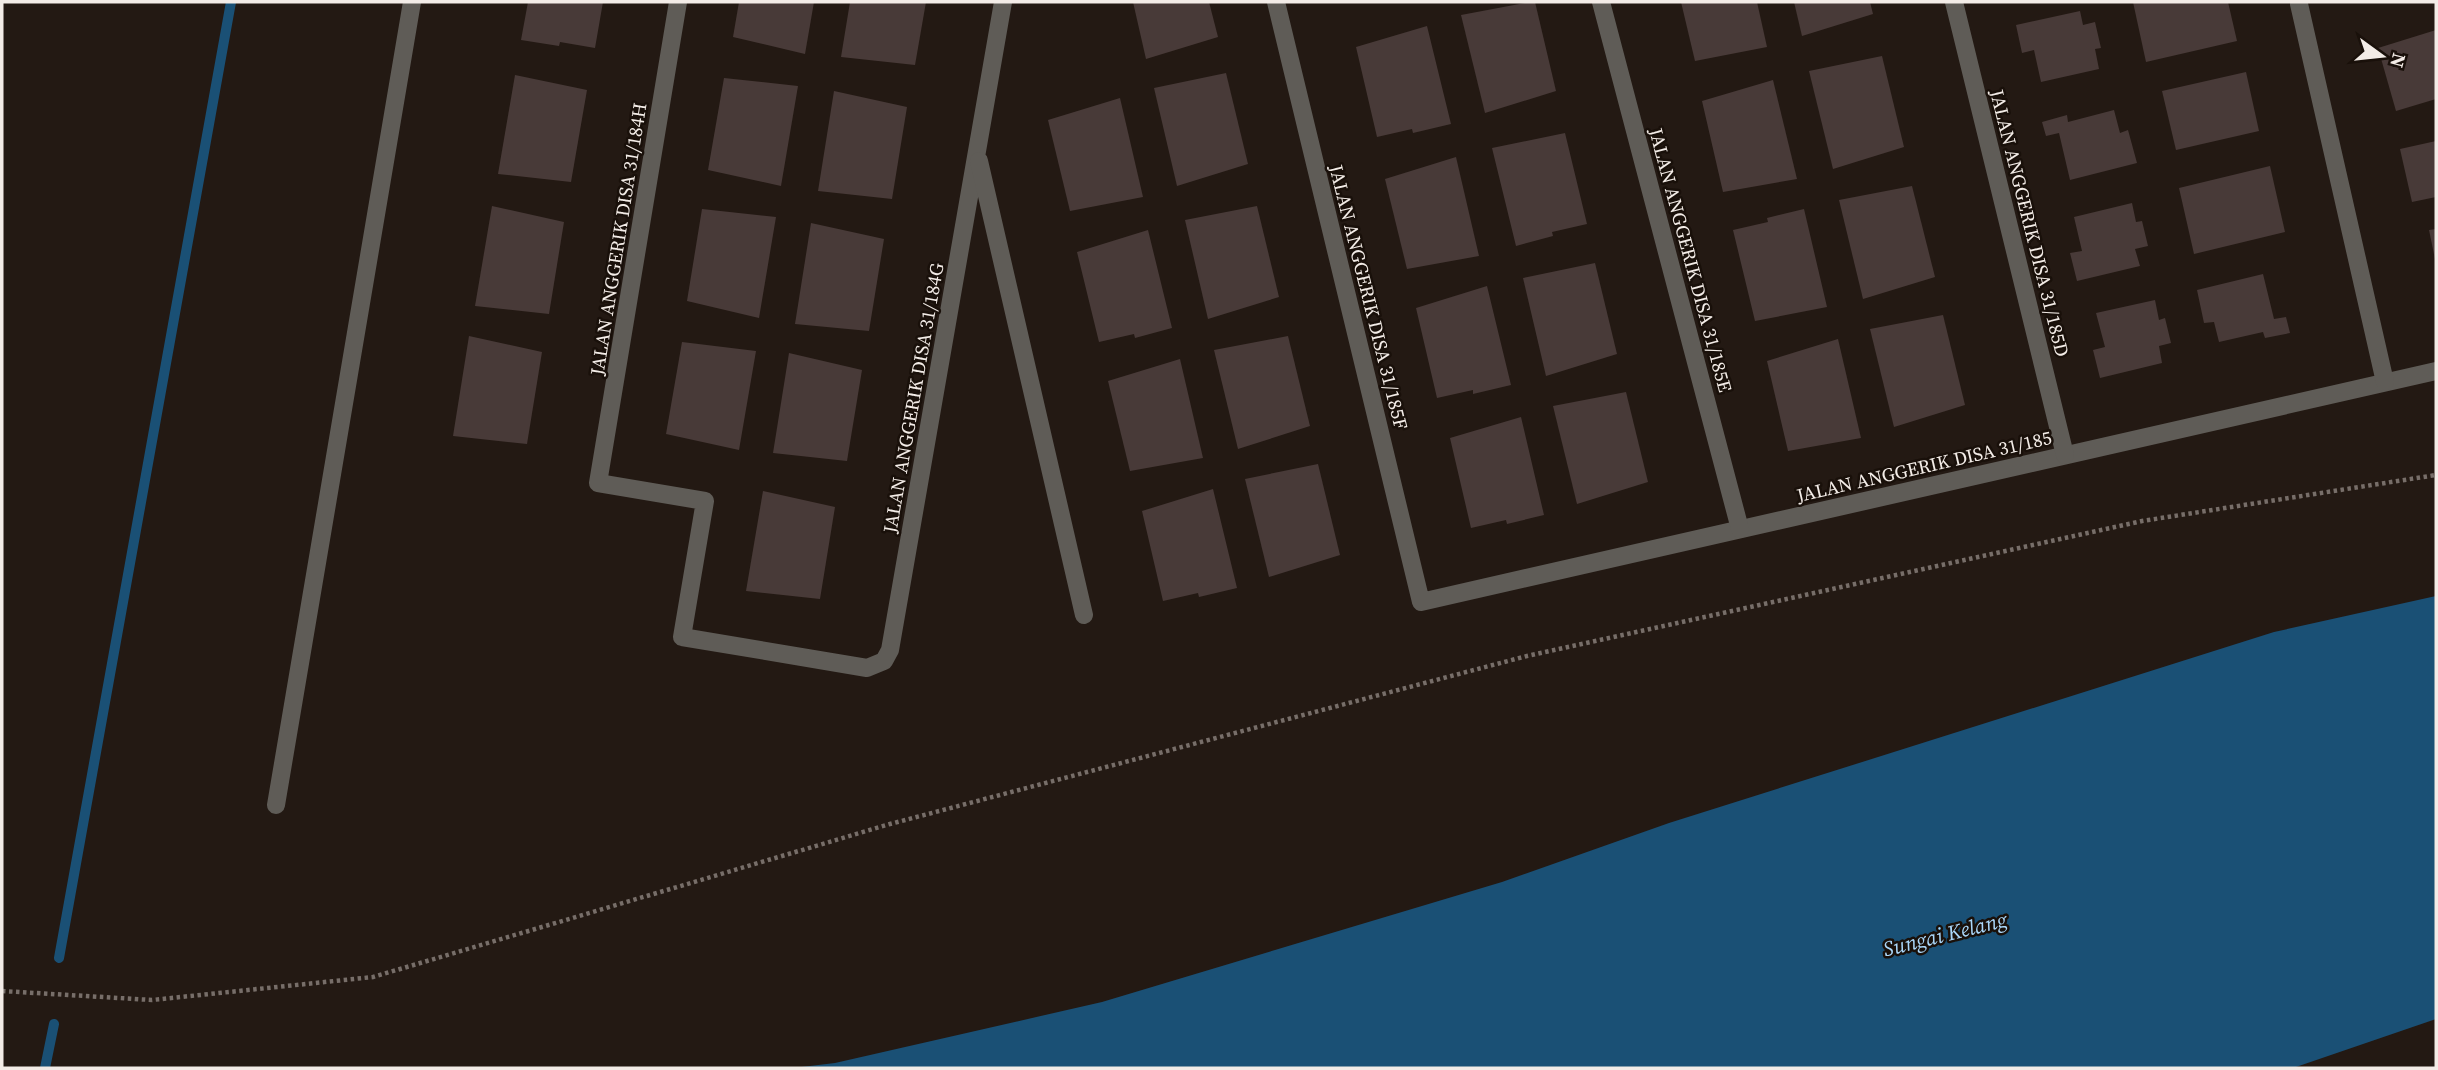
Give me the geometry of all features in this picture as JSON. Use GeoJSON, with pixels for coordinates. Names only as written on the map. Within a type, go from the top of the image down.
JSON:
{"type":"FeatureCollection","features":[{"type":"Feature","properties":{"kind":"street"},"geometry":{"type":"LineString","coordinates":[[276,805],[412,2]]}},
{"type":"Feature","properties":{"kind":"street","name":"JALAN ANGGERIK DISA 31/184H"},"geometry":{"type":"LineString","coordinates":[[678,2],[598,484],[705,501],[682,637],[867,668],[884,661],[890,650]]}},
{"type":"Feature","properties":{"kind":"street","name":"JALAN ANGGERIK DISA 31/184G"},"geometry":{"type":"LineString","coordinates":[[890,650],[1003,2]]}},
{"type":"Feature","properties":{"kind":"street","name":"JALAN ANGGERIK DISA 31/185F"},"geometry":{"type":"LineString","coordinates":[[1276,2],[1421,603]]}},
{"type":"Feature","properties":{"kind":"street","name":"JALAN ANGGERIK DISA 31/185E"},"geometry":{"type":"LineString","coordinates":[[1601,2],[1740,529]]}},
{"type":"Feature","properties":{"kind":"street","name":"JALAN ANGGERIK DISA 31/185D"},"geometry":{"type":"LineString","coordinates":[[1954,2],[2065,455]]}},
{"type":"Feature","properties":{"kind":"street"},"geometry":{"type":"LineString","coordinates":[[2299,4],[2385,382]]}},
{"type":"Feature","properties":{"kind":"street","name":"JALAN ANGGERIK DISA 31/184G"},"geometry":{"type":"LineString","coordinates":[[977,153],[1084,615]]}},
{"type":"Feature","properties":{"kind":"street","name":"JALAN ANGGERIK DISA 31/185"},"geometry":{"type":"LineString","coordinates":[[1421,603],[2436,371]]}},
{"type":"Feature","properties":{"kind":"path"},"geometry":{"type":"LineString","coordinates":[[2,991],[152,1000],[373,977],[890,824],[1528,656],[2142,521],[2436,475]]}},
{"type":"Feature","properties":{"kind":"water","name":"Sungai Kelang"},"geometry":{"type":"Polygon","coordinates":[[[2436,596],[2436,1019],[2293,1068],[793,1068],[835,1063],[1102,1002],[1502,882],[1669,823],[2274,632],[2436,596]]]}},
{"type":"Feature","properties":{"kind":"building"},"geometry":{"type":"Polygon","coordinates":[[[528,2],[603,2],[595,48],[560,42],[559,46],[521,40],[528,2]]]}},
{"type":"Feature","properties":{"kind":"building"},"geometry":{"type":"Polygon","coordinates":[[[739,2],[814,2],[805,54],[733,37],[739,2]]]}},
{"type":"Feature","properties":{"kind":"building"},"geometry":{"type":"Polygon","coordinates":[[[850,2],[926,2],[915,65],[841,57],[850,2]]]}},
{"type":"Feature","properties":{"kind":"building"},"geometry":{"type":"Polygon","coordinates":[[[1133,2],[1209,2],[1218,37],[1146,59],[1133,2]]]}},
{"type":"Feature","properties":{"kind":"building"},"geometry":{"type":"Polygon","coordinates":[[[1535,2],[1556,91],[1485,113],[1461,15],[1535,2]]]}},
{"type":"Feature","properties":{"kind":"building"},"geometry":{"type":"Polygon","coordinates":[[[1681,2],[1757,2],[1767,47],[1695,61],[1681,2]]]}},
{"type":"Feature","properties":{"kind":"building"},"geometry":{"type":"Polygon","coordinates":[[[1794,2],[1870,2],[1873,14],[1802,36],[1794,2]]]}},
{"type":"Feature","properties":{"kind":"building"},"geometry":{"type":"Polygon","coordinates":[[[2133,2],[2228,2],[2237,41],[2146,62],[2133,2]]]}},
{"type":"Feature","properties":{"kind":"building"},"geometry":{"type":"Polygon","coordinates":[[[2080,11],[2083,25],[2095,22],[2101,48],[2095,49],[2099,69],[2041,82],[2034,50],[2022,53],[2016,25],[2080,11]]]}},
{"type":"Feature","properties":{"kind":"building"},"geometry":{"type":"Polygon","coordinates":[[[1427,26],[1451,124],[1413,133],[1412,129],[1377,137],[1356,47],[1427,26]]]}},
{"type":"Feature","properties":{"kind":"building"},"geometry":{"type":"Polygon","coordinates":[[[2436,30],[2436,99],[2396,111],[2378,48],[2436,30]]]}},
{"type":"Feature","properties":{"kind":"building"},"geometry":{"type":"Polygon","coordinates":[[[1882,56],[1904,147],[1833,169],[1809,71],[1882,56]]]}},
{"type":"Feature","properties":{"kind":"building"},"geometry":{"type":"Polygon","coordinates":[[[2246,72],[2259,131],[2176,150],[2162,91],[2246,72]]]}},
{"type":"Feature","properties":{"kind":"building"},"geometry":{"type":"Polygon","coordinates":[[[1226,73],[1248,164],[1177,186],[1154,88],[1226,73]]]}},
{"type":"Feature","properties":{"kind":"building"},"geometry":{"type":"Polygon","coordinates":[[[515,75],[587,90],[571,182],[498,174],[515,75]]]}},
{"type":"Feature","properties":{"kind":"building"},"geometry":{"type":"Polygon","coordinates":[[[724,78],[798,86],[781,186],[708,170],[724,78]]]}},
{"type":"Feature","properties":{"kind":"building"},"geometry":{"type":"Polygon","coordinates":[[[1773,80],[1797,179],[1723,192],[1702,101],[1773,80]]]}},
{"type":"Feature","properties":{"kind":"building"},"geometry":{"type":"Polygon","coordinates":[[[834,91],[907,107],[892,199],[818,191],[834,91]]]}},
{"type":"Feature","properties":{"kind":"building"},"geometry":{"type":"Polygon","coordinates":[[[1120,98],[1143,197],[1070,211],[1048,120],[1120,98]]]}},
{"type":"Feature","properties":{"kind":"building"},"geometry":{"type":"Polygon","coordinates":[[[2114,110],[2120,133],[2128,130],[2137,163],[2070,180],[2059,133],[2046,136],[2042,122],[2067,115],[2068,122],[2114,110]]]}},
{"type":"Feature","properties":{"kind":"building"},"geometry":{"type":"Polygon","coordinates":[[[1565,133],[1587,224],[1552,232],[1553,236],[1516,246],[1492,148],[1565,133]]]}},
{"type":"Feature","properties":{"kind":"building"},"geometry":{"type":"Polygon","coordinates":[[[2436,141],[2436,197],[2412,202],[2400,149],[2436,141]]]}},
{"type":"Feature","properties":{"kind":"building"},"geometry":{"type":"Polygon","coordinates":[[[1456,157],[1479,256],[1407,269],[1385,179],[1456,157]]]}},
{"type":"Feature","properties":{"kind":"building"},"geometry":{"type":"Polygon","coordinates":[[[2270,166],[2285,232],[2194,254],[2179,188],[2270,166]]]}},
{"type":"Feature","properties":{"kind":"building"},"geometry":{"type":"Polygon","coordinates":[[[1912,186],[1935,277],[1863,299],[1839,200],[1912,186]]]}},
{"type":"Feature","properties":{"kind":"building"},"geometry":{"type":"Polygon","coordinates":[[[2132,203],[2136,222],[2142,221],[2148,246],[2135,249],[2140,266],[2077,281],[2070,253],[2082,251],[2074,217],[2132,203]]]}},
{"type":"Feature","properties":{"kind":"building"},"geometry":{"type":"Polygon","coordinates":[[[492,206],[564,222],[549,314],[475,306],[492,206]]]}},
{"type":"Feature","properties":{"kind":"building"},"geometry":{"type":"Polygon","coordinates":[[[1257,206],[1279,297],[1208,319],[1185,220],[1257,206]]]}},
{"type":"Feature","properties":{"kind":"building"},"geometry":{"type":"Polygon","coordinates":[[[702,209],[776,217],[759,318],[687,301],[702,209]]]}},
{"type":"Feature","properties":{"kind":"building"},"geometry":{"type":"Polygon","coordinates":[[[1804,209],[1827,307],[1755,321],[1733,230],[1768,222],[1767,218],[1804,209]]]}},
{"type":"Feature","properties":{"kind":"building"},"geometry":{"type":"Polygon","coordinates":[[[811,223],[884,239],[869,331],[795,324],[811,223]]]}},
{"type":"Feature","properties":{"kind":"building"},"geometry":{"type":"Polygon","coordinates":[[[2436,229],[2436,259],[2435,259],[2429,230],[2436,229]]]}},
{"type":"Feature","properties":{"kind":"building"},"geometry":{"type":"Polygon","coordinates":[[[1148,230],[1172,328],[1135,338],[1134,334],[1099,342],[1077,252],[1148,230]]]}},
{"type":"Feature","properties":{"kind":"building"},"geometry":{"type":"Polygon","coordinates":[[[1595,263],[1617,354],[1546,376],[1523,278],[1595,263]]]}},
{"type":"Feature","properties":{"kind":"building"},"geometry":{"type":"Polygon","coordinates":[[[2263,274],[2274,319],[2286,317],[2290,333],[2265,338],[2263,332],[2219,342],[2214,322],[2204,323],[2197,290],[2263,274]]]}},
{"type":"Feature","properties":{"kind":"building"},"geometry":{"type":"Polygon","coordinates":[[[1487,286],[1511,385],[1473,394],[1473,390],[1437,398],[1416,308],[1487,286]]]}},
{"type":"Feature","properties":{"kind":"building"},"geometry":{"type":"Polygon","coordinates":[[[2155,300],[2159,320],[2165,318],[2171,343],[2159,346],[2162,363],[2100,378],[2093,350],[2105,347],[2096,313],[2155,300]]]}},
{"type":"Feature","properties":{"kind":"building"},"geometry":{"type":"Polygon","coordinates":[[[1943,315],[1965,405],[1894,427],[1870,329],[1943,315]]]}},
{"type":"Feature","properties":{"kind":"building"},"geometry":{"type":"Polygon","coordinates":[[[469,336],[542,352],[527,444],[453,436],[469,336]]]}},
{"type":"Feature","properties":{"kind":"building"},"geometry":{"type":"Polygon","coordinates":[[[1288,336],[1310,426],[1238,449],[1214,350],[1288,336]]]}},
{"type":"Feature","properties":{"kind":"building"},"geometry":{"type":"Polygon","coordinates":[[[1838,339],[1861,438],[1788,451],[1767,361],[1838,339]]]}},
{"type":"Feature","properties":{"kind":"building"},"geometry":{"type":"Polygon","coordinates":[[[682,342],[756,351],[739,450],[666,434],[682,342]]]}},
{"type":"Feature","properties":{"kind":"building"},"geometry":{"type":"Polygon","coordinates":[[[789,353],[862,370],[847,461],[773,453],[789,353]]]}},
{"type":"Feature","properties":{"kind":"building"},"geometry":{"type":"Polygon","coordinates":[[[1180,359],[1203,458],[1130,471],[1108,381],[1180,359]]]}},
{"type":"Feature","properties":{"kind":"building"},"geometry":{"type":"Polygon","coordinates":[[[1626,392],[1648,482],[1577,504],[1553,406],[1626,392]]]}},
{"type":"Feature","properties":{"kind":"building"},"geometry":{"type":"Polygon","coordinates":[[[1521,417],[1544,515],[1507,524],[1506,520],[1471,528],[1450,438],[1521,417]]]}},
{"type":"Feature","properties":{"kind":"building"},"geometry":{"type":"Polygon","coordinates":[[[1318,464],[1340,555],[1269,577],[1245,479],[1318,464]]]}},
{"type":"Feature","properties":{"kind":"building"},"geometry":{"type":"Polygon","coordinates":[[[1213,489],[1237,588],[1199,597],[1198,593],[1163,601],[1142,511],[1213,489]]]}},
{"type":"Feature","properties":{"kind":"building"},"geometry":{"type":"Polygon","coordinates":[[[763,491],[835,507],[820,599],[746,591],[763,491]]]}},
{"type":"Feature","properties":{"kind":"waterway"},"geometry":{"type":"LineString","coordinates":[[59,958],[231,2]]}},
{"type":"Feature","properties":{"kind":"waterway"},"geometry":{"type":"LineString","coordinates":[[45,1068],[54,1024]]}}]}
